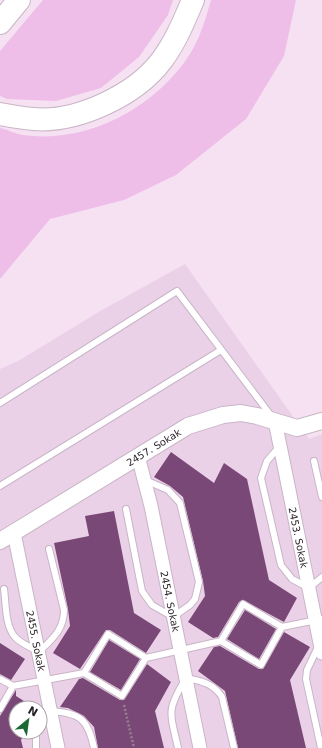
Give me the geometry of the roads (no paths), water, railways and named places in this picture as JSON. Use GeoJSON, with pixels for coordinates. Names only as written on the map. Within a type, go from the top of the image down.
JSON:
{"type":"FeatureCollection","features":[{"type":"Feature","properties":{"kind":"highway"},"geometry":{"type":"LineString","coordinates":[[0,23],[20,0]]}},
{"type":"Feature","properties":{"kind":"highway"},"geometry":{"type":"LineString","coordinates":[[0,114],[34,119],[50,119],[103,105],[122,95],[140,82],[161,61],[173,43],[193,0]]}},
{"type":"Feature","properties":{"kind":"street","name":"2457. Sokak"},"geometry":{"type":"LineString","coordinates":[[7,537],[188,426],[223,415],[241,413],[297,428],[322,421]]}},
{"type":"Feature","properties":{"kind":"street","name":"2453. Sokak"},"geometry":{"type":"LineString","coordinates":[[275,421],[308,588],[319,620],[321,647]]}},
{"type":"Feature","properties":{"kind":"street","name":"2454. Sokak"},"geometry":{"type":"LineString","coordinates":[[138,456],[200,748]]}},
{"type":"Feature","properties":{"kind":"street","name":"2455. Sokak"},"geometry":{"type":"LineString","coordinates":[[7,537],[38,652],[58,748]]}},
{"type":"Feature","properties":{"kind":"lane"},"geometry":{"type":"LineString","coordinates":[[0,403],[177,291],[275,421]]}},
{"type":"Feature","properties":{"kind":"lane"},"geometry":{"type":"LineString","coordinates":[[0,486],[221,350]]}},
{"type":"Feature","properties":{"kind":"lane"},"geometry":{"type":"LineString","coordinates":[[280,446],[267,461],[261,478],[281,566],[292,579],[308,588],[322,577]]}},
{"type":"Feature","properties":{"kind":"lane"},"geometry":{"type":"LineString","coordinates":[[314,461],[322,497]]}},
{"type":"Feature","properties":{"kind":"lane"},"geometry":{"type":"LineString","coordinates":[[126,509],[142,592],[152,605],[173,617],[195,599],[199,582],[180,503],[168,490],[144,480]]}},
{"type":"Feature","properties":{"kind":"lane"},"geometry":{"type":"LineString","coordinates":[[4,589],[9,625],[12,634],[19,641],[38,652],[56,636],[64,618],[64,610],[50,549]]}},
{"type":"Feature","properties":{"kind":"lane"},"geometry":{"type":"LineString","coordinates":[[221,641],[243,604],[282,627],[319,620]]}},
{"type":"Feature","properties":{"kind":"lane"},"geometry":{"type":"LineString","coordinates":[[0,679],[13,686],[45,681],[84,672],[108,634],[146,658],[221,641],[260,665],[282,627]]}},
{"type":"Feature","properties":{"kind":"lane"},"geometry":{"type":"LineString","coordinates":[[321,647],[307,670],[306,679],[321,748]]}},
{"type":"Feature","properties":{"kind":"lane"},"geometry":{"type":"LineString","coordinates":[[84,672],[122,696],[146,658]]}},
{"type":"Feature","properties":{"kind":"lane"},"geometry":{"type":"LineString","coordinates":[[178,748],[171,716],[171,706],[186,678],[210,684],[222,697],[234,748]]}},
{"type":"Feature","properties":{"kind":"lane"},"geometry":{"type":"LineString","coordinates":[[0,709],[13,686]]}},
{"type":"Feature","properties":{"kind":"lane"},"geometry":{"type":"LineString","coordinates":[[48,715],[51,711],[67,712],[81,719],[90,730],[94,748]]}}]}
